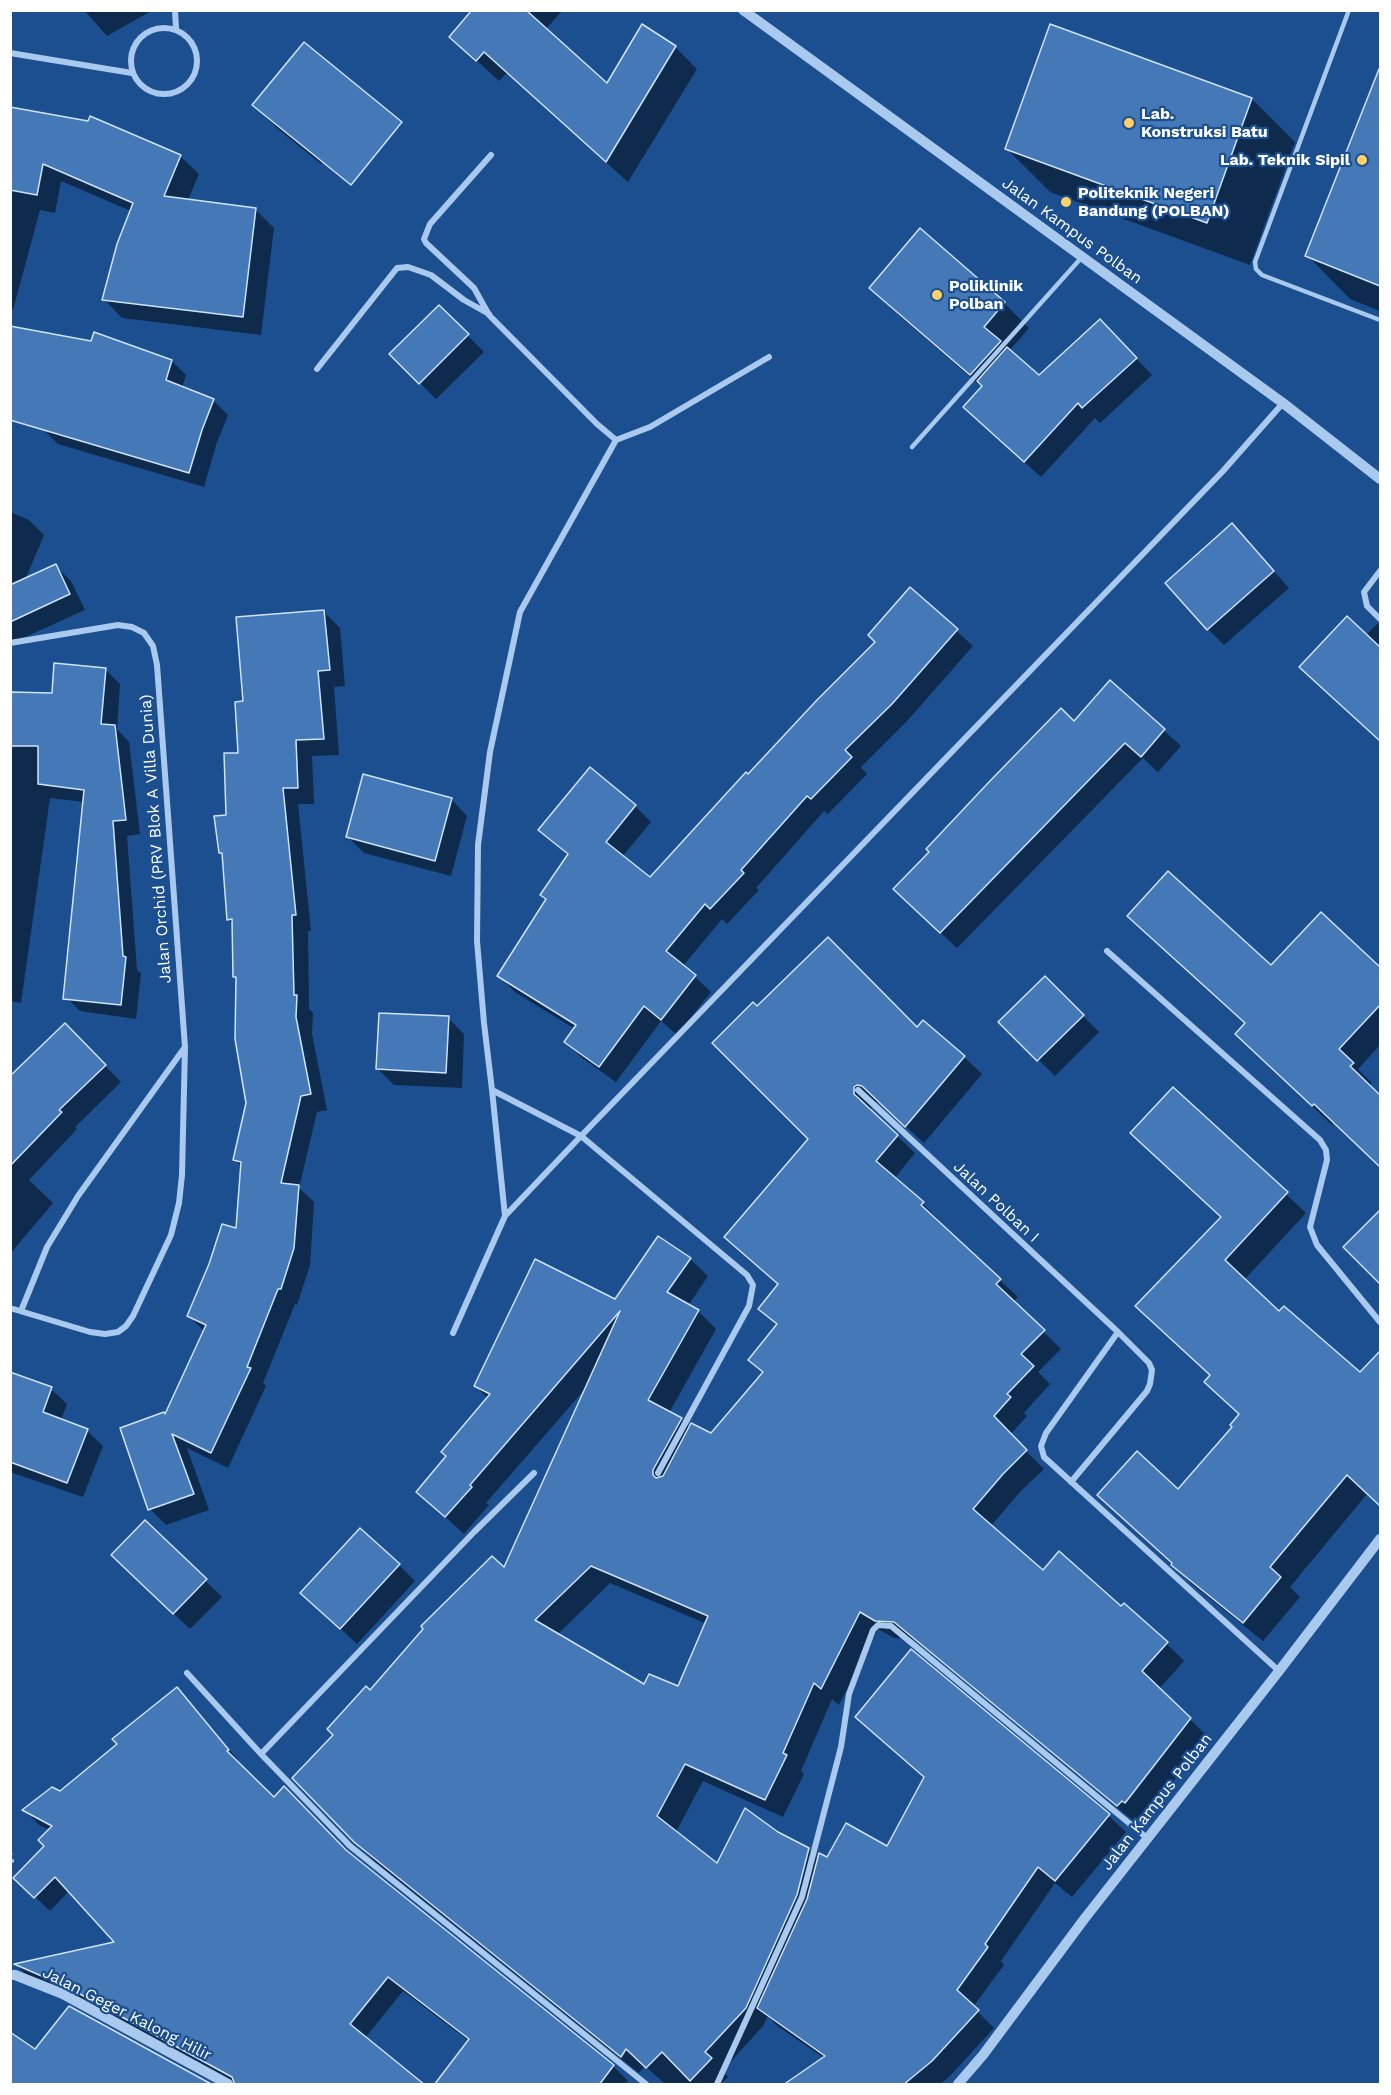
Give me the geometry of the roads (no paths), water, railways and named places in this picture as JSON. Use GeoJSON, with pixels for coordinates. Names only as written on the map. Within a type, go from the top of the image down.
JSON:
{"type":"FeatureCollection","features":[{"type":"Feature","properties":{"kind":"street"},"geometry":{"type":"LineString","coordinates":[[175,10],[176,29]]}},
{"type":"Feature","properties":{"kind":"street","name":"Jalan Kampus Polban"},"geometry":{"type":"LineString","coordinates":[[743,10],[1283,403],[1380,479]]}},
{"type":"Feature","properties":{"kind":"street"},"geometry":{"type":"LineString","coordinates":[[161,27],[176,29],[188,38],[196,51],[195,72],[182,90],[168,95],[153,93],[140,85],[132,73],[130,58],[135,43],[146,33],[161,27]]}},
{"type":"Feature","properties":{"kind":"street"},"geometry":{"type":"LineString","coordinates":[[10,53],[132,73]]}},
{"type":"Feature","properties":{"kind":"street"},"geometry":{"type":"LineString","coordinates":[[489,315],[474,288],[426,243],[424,238],[430,224],[491,155]]}},
{"type":"Feature","properties":{"kind":"street"},"geometry":{"type":"LineString","coordinates":[[317,369],[397,268],[408,267],[431,275],[464,300],[489,315],[597,424],[616,440]]}},
{"type":"Feature","properties":{"kind":"street"},"geometry":{"type":"LineString","coordinates":[[506,1216],[477,941],[478,845],[490,752],[520,612],[616,440],[650,427],[770,357]]}},
{"type":"Feature","properties":{"kind":"street"},"geometry":{"type":"LineString","coordinates":[[453,1333],[506,1216],[1223,471],[1283,403]]}},
{"type":"Feature","properties":{"kind":"street"},"geometry":{"type":"LineString","coordinates":[[1380,572],[1364,592],[1367,606],[1380,619]]}},
{"type":"Feature","properties":{"kind":"street","name":"Jalan Orchid (PRV Blok A Villa Dunia)"},"geometry":{"type":"LineString","coordinates":[[10,643],[118,625],[132,627],[144,633],[153,646],[157,664],[185,1047],[182,1174],[179,1203],[171,1235],[133,1316],[118,1332],[105,1334],[90,1332],[10,1308]]}},
{"type":"Feature","properties":{"kind":"street"},"geometry":{"type":"LineString","coordinates":[[1107,951],[1320,1140],[1326,1150],[1327,1160],[1310,1227],[1317,1245],[1380,1322]]}},
{"type":"Feature","properties":{"kind":"street"},"geometry":{"type":"LineString","coordinates":[[21,1311],[47,1247],[78,1196],[185,1047]]}},
{"type":"Feature","properties":{"kind":"street"},"geometry":{"type":"LineString","coordinates":[[492,1090],[581,1136],[740,1267],[753,1285],[749,1306],[658,1473]]}},
{"type":"Feature","properties":{"kind":"street","name":"Jalan Polban I"},"geometry":{"type":"LineString","coordinates":[[858,1090],[1149,1363],[1152,1370],[1147,1391],[1071,1482]]}},
{"type":"Feature","properties":{"kind":"street"},"geometry":{"type":"LineString","coordinates":[[1118,1332],[1042,1439],[1044,1457],[1279,1671]]}},
{"type":"Feature","properties":{"kind":"street"},"geometry":{"type":"LineString","coordinates":[[261,1754],[474,1532],[534,1473]]}},
{"type":"Feature","properties":{"kind":"street","name":"Jalan Kampus Polban"},"geometry":{"type":"LineString","coordinates":[[958,2085],[1380,1539]]}},
{"type":"Feature","properties":{"kind":"street"},"geometry":{"type":"LineString","coordinates":[[717,2085],[802,1897],[841,1747],[849,1694],[873,1630],[878,1625],[891,1626],[1147,1838]]}},
{"type":"Feature","properties":{"kind":"street"},"geometry":{"type":"LineString","coordinates":[[187,1673],[350,1846],[646,2085]]}},
{"type":"Feature","properties":{"kind":"street","name":"Jalan Geger Kalong Hilir"},"geometry":{"type":"LineString","coordinates":[[10,1975],[63,1994],[228,2085]]}},
{"type":"Feature","properties":{"kind":"lane"},"geometry":{"type":"LineString","coordinates":[[1348,10],[1255,262],[1256,269],[1262,275],[1380,320]]}},
{"type":"Feature","properties":{"kind":"lane"},"geometry":{"type":"LineString","coordinates":[[912,447],[1082,257]]}},
{"type":"Feature","properties":{"kind":"place","name":"Lab. Konstruksi Batu"},"geometry":{"type":"Point","coordinates":[1129,123]}},
{"type":"Feature","properties":{"kind":"place","name":"Lab. Teknik Sipil"},"geometry":{"type":"Point","coordinates":[1362,160]}},
{"type":"Feature","properties":{"kind":"place","name":"Politeknik Negeri Bandung (POLBAN)"},"geometry":{"type":"Point","coordinates":[1066,202]}},
{"type":"Feature","properties":{"kind":"place","name":"Poliklinik Polban"},"geometry":{"type":"Point","coordinates":[937,295]}}]}
